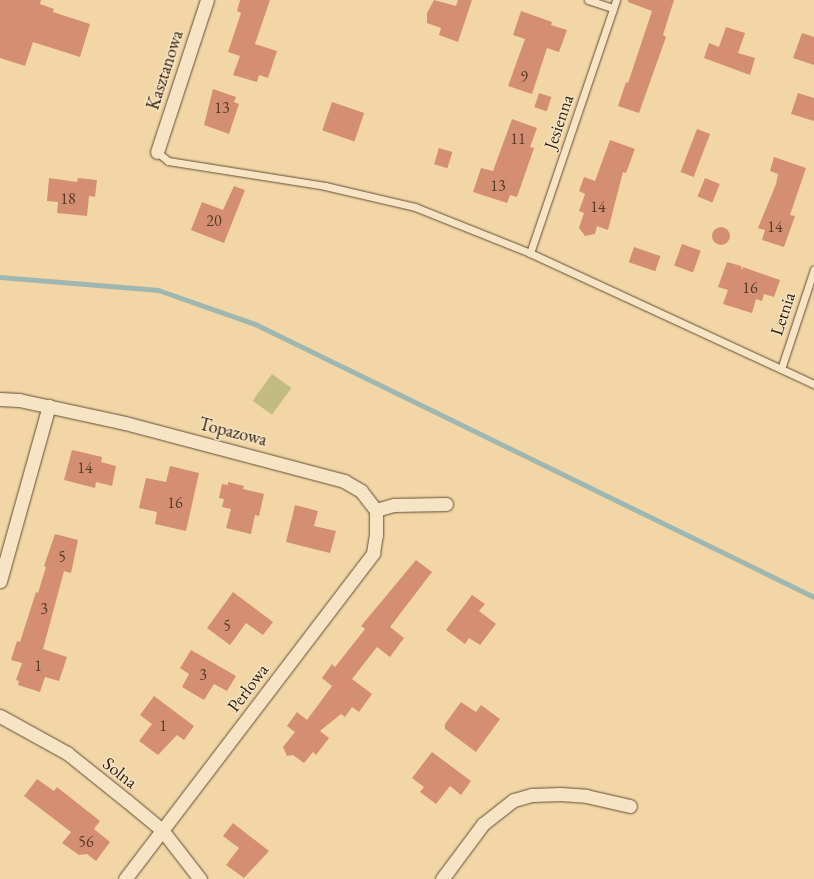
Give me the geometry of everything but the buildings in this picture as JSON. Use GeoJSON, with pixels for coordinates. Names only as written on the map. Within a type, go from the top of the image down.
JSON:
{"type":"FeatureCollection","features":[{"type":"Feature","properties":{"kind":"street","name":"Kasztanowa"},"geometry":{"type":"LineString","coordinates":[[157,152],[207,0]]}},
{"type":"Feature","properties":{"kind":"street","name":"Topazowa"},"geometry":{"type":"LineString","coordinates":[[0,398],[49,406],[150,430],[344,481],[361,491],[376,510]]}},
{"type":"Feature","properties":{"kind":"street"},"geometry":{"type":"LineString","coordinates":[[0,581],[49,406]]}},
{"type":"Feature","properties":{"kind":"street"},"geometry":{"type":"LineString","coordinates":[[376,510],[394,505],[446,504]]}},
{"type":"Feature","properties":{"kind":"street","name":"Perłowa"},"geometry":{"type":"LineString","coordinates":[[125,879],[372,553],[376,535],[376,510]]}},
{"type":"Feature","properties":{"kind":"street","name":"Solna"},"geometry":{"type":"LineString","coordinates":[[0,716],[66,753],[162,830],[200,879]]}},
{"type":"Feature","properties":{"kind":"street"},"geometry":{"type":"LineString","coordinates":[[442,879],[483,824],[514,800],[532,795],[560,794],[586,796],[630,806]]}},
{"type":"Feature","properties":{"kind":"lane"},"geometry":{"type":"LineString","coordinates":[[588,0],[613,8]]}},
{"type":"Feature","properties":{"kind":"lane","name":"Jesienna"},"geometry":{"type":"LineString","coordinates":[[530,253],[616,0]]}},
{"type":"Feature","properties":{"kind":"lane"},"geometry":{"type":"LineString","coordinates":[[157,152],[168,161],[361,193],[415,208],[530,253],[814,384]]}},
{"type":"Feature","properties":{"kind":"lane","name":"Letnia"},"geometry":{"type":"LineString","coordinates":[[781,369],[814,269]]}},
{"type":"Feature","properties":{"kind":"shaded area"},"geometry":{"type":"Polygon","coordinates":[[[272,374],[291,388],[272,415],[253,401],[272,374]]]}},
{"type":"Feature","properties":{"kind":"waterway"},"geometry":{"type":"LineString","coordinates":[[0,277],[158,290],[255,324],[814,597]]}}]}
